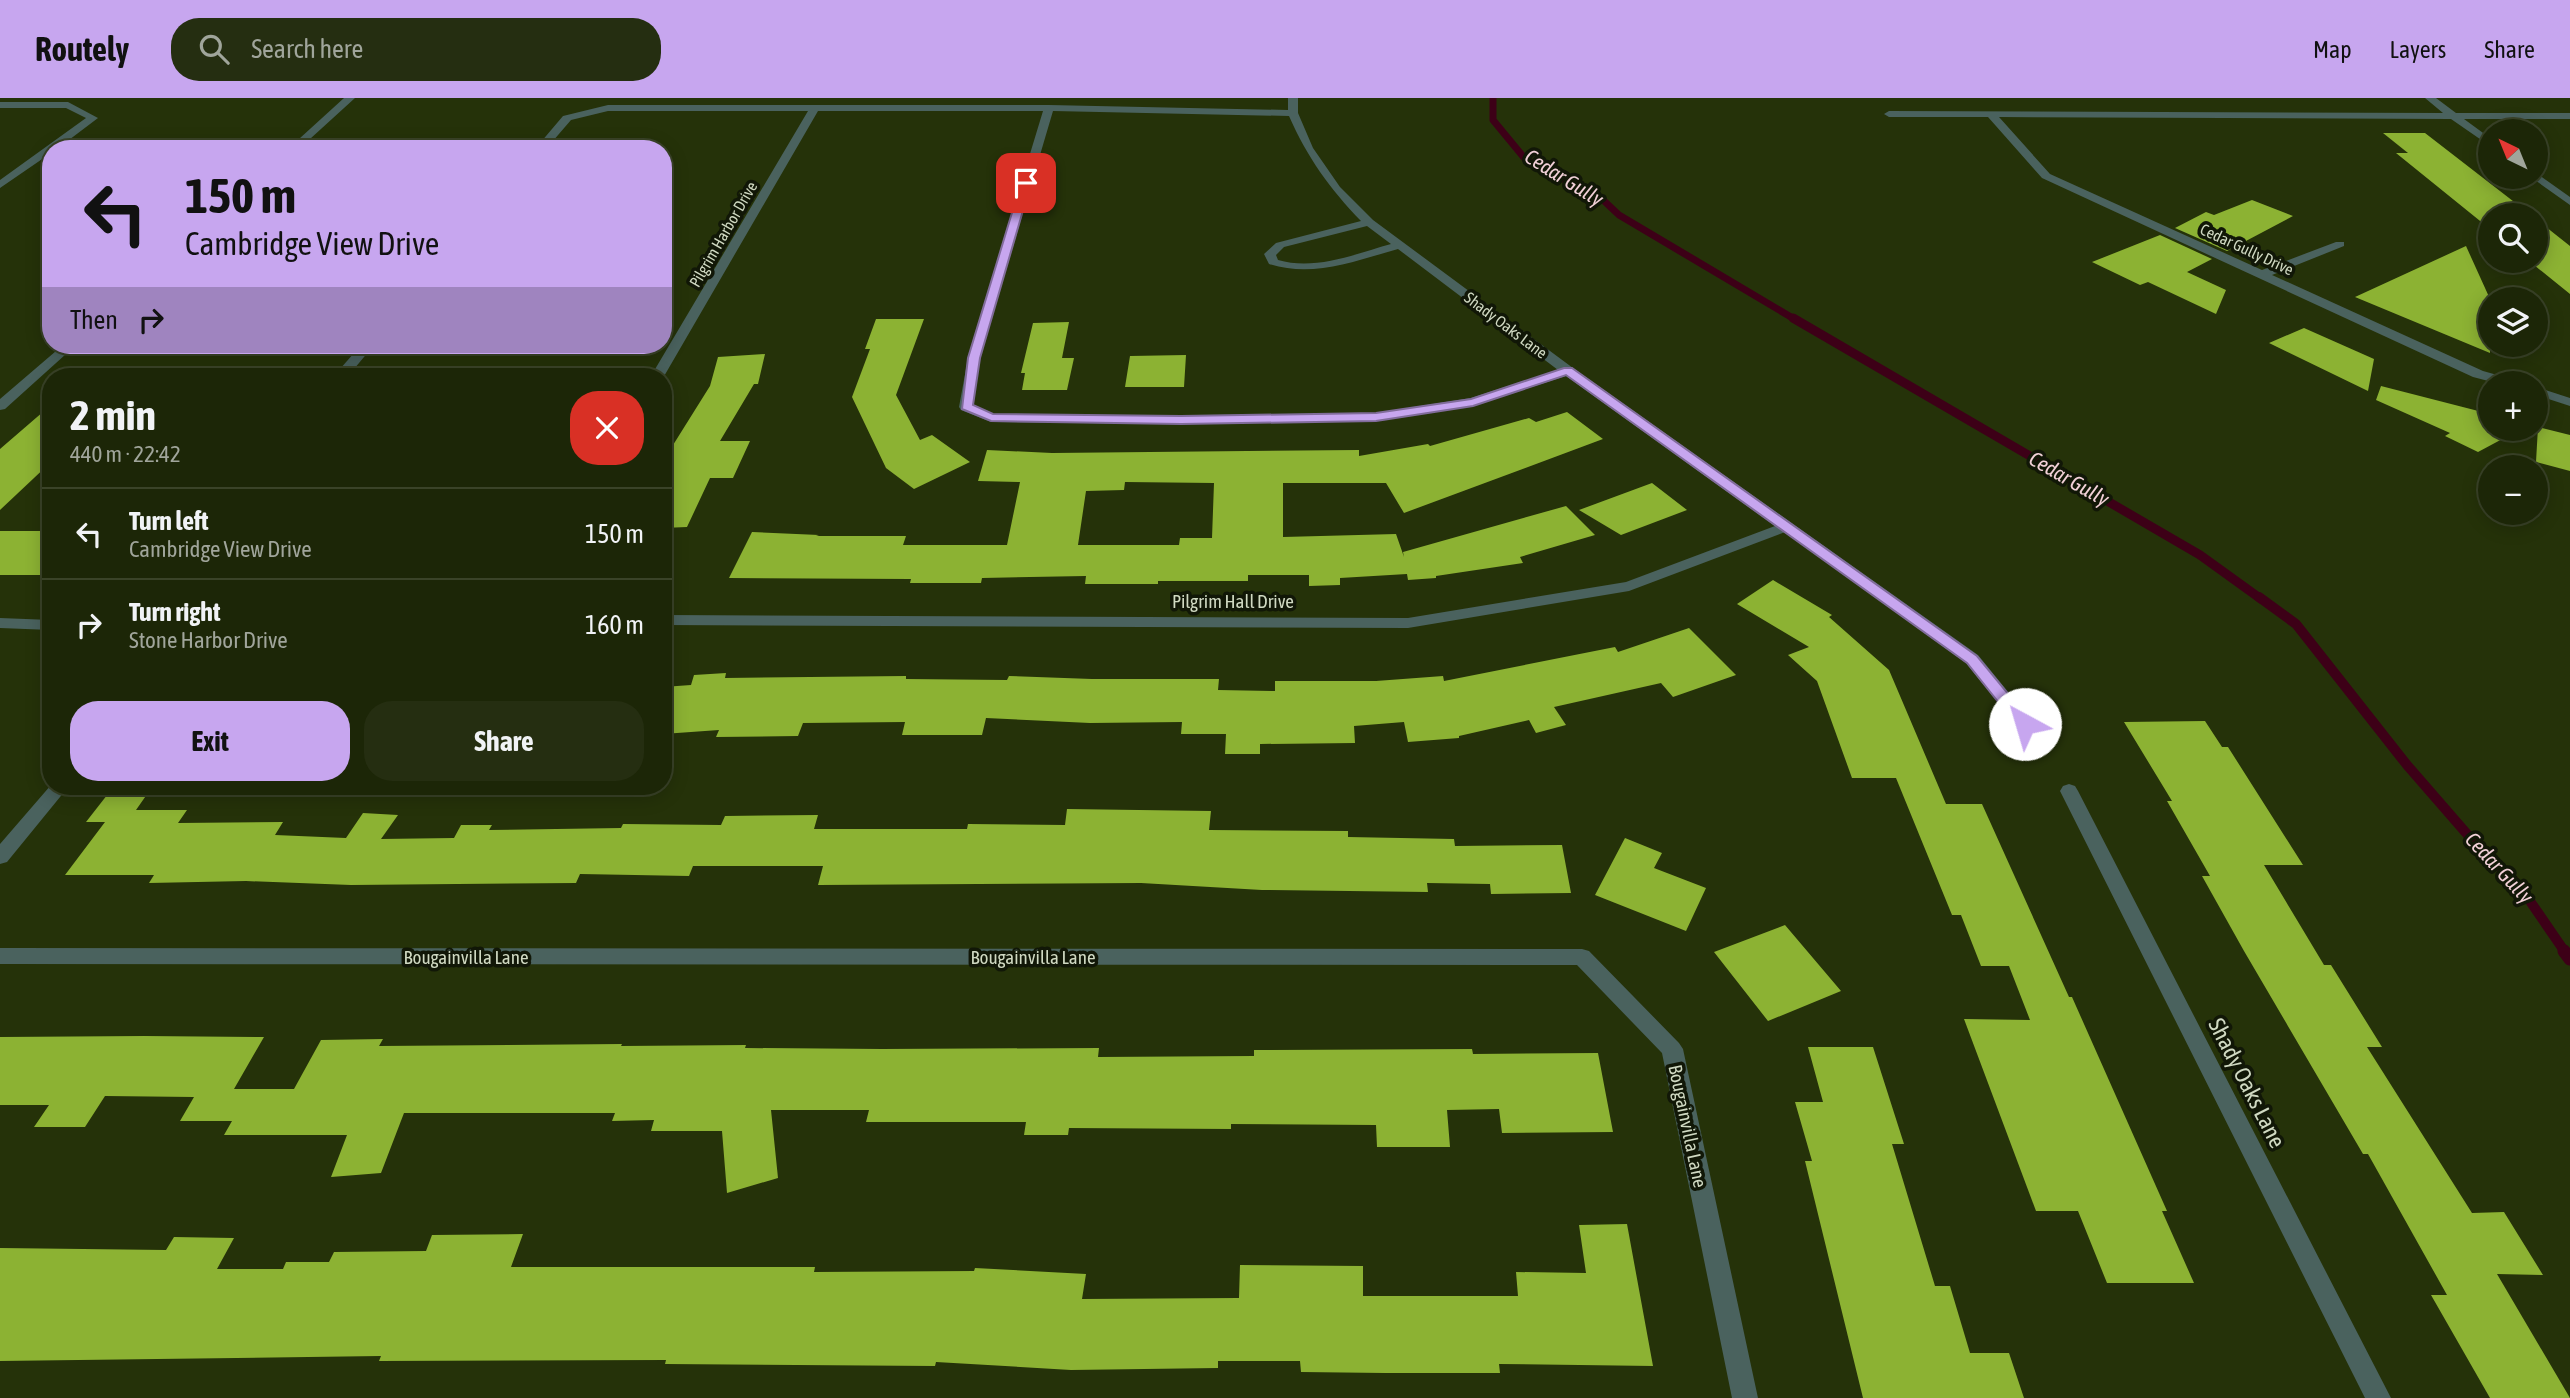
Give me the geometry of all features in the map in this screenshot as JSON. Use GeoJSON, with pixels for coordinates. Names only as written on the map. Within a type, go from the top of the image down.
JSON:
{"type":"FeatureCollection","features":[{"type":"Feature","properties":{"kind":"street"},"geometry":{"type":"LineString","coordinates":[[0,104],[8,98]]}},
{"type":"Feature","properties":{"kind":"street"},"geometry":{"type":"LineString","coordinates":[[303,140],[350,98]]}},
{"type":"Feature","properties":{"kind":"street","name":"Shady Oaks Lane"},"geometry":{"type":"LineString","coordinates":[[1293,98],[1293,113],[1308,148],[1336,189],[1369,222],[1568,371],[1972,659],[2025,724]]}},
{"type":"Feature","properties":{"kind":"street"},"geometry":{"type":"LineString","coordinates":[[2430,98],[2478,134]]}},
{"type":"Feature","properties":{"kind":"street"},"geometry":{"type":"LineString","coordinates":[[548,140],[568,118],[608,108],[698,102],[815,107],[1293,113]]}},
{"type":"Feature","properties":{"kind":"street"},"geometry":{"type":"LineString","coordinates":[[0,104],[68,106],[93,118],[62,140]]}},
{"type":"Feature","properties":{"kind":"street","name":"Pilgrim Harbor Drive"},"geometry":{"type":"LineString","coordinates":[[672,354],[815,107]]}},
{"type":"Feature","properties":{"kind":"street"},"geometry":{"type":"LineString","coordinates":[[1049,108],[974,358],[967,407],[991,418],[1181,420],[1376,417],[1473,402],[1568,371]]}},
{"type":"Feature","properties":{"kind":"street"},"geometry":{"type":"LineString","coordinates":[[1889,114],[2570,116]]}},
{"type":"Feature","properties":{"kind":"street","name":"Cedar Gully Drive"},"geometry":{"type":"LineString","coordinates":[[1991,115],[2046,176],[2478,374]]}},
{"type":"Feature","properties":{"kind":"street"},"geometry":{"type":"LineString","coordinates":[[0,185],[42,155]]}},
{"type":"Feature","properties":{"kind":"street"},"geometry":{"type":"LineString","coordinates":[[2548,185],[2570,202]]}},
{"type":"Feature","properties":{"kind":"street"},"geometry":{"type":"LineString","coordinates":[[1369,222],[1280,246],[1270,254],[1273,262],[1285,267],[1303,269],[1399,245]]}},
{"type":"Feature","properties":{"kind":"street"},"geometry":{"type":"LineString","coordinates":[[2261,275],[2340,244]]}},
{"type":"Feature","properties":{"kind":"street"},"geometry":{"type":"LineString","coordinates":[[44,368],[60,354]]}},
{"type":"Feature","properties":{"kind":"street"},"geometry":{"type":"LineString","coordinates":[[347,368],[360,354]]}},
{"type":"Feature","properties":{"kind":"street"},"geometry":{"type":"LineString","coordinates":[[0,406],[42,369]]}},
{"type":"Feature","properties":{"kind":"street"},"geometry":{"type":"LineString","coordinates":[[2548,395],[2570,401]]}},
{"type":"Feature","properties":{"kind":"street","name":"Pilgrim Hall Drive"},"geometry":{"type":"LineString","coordinates":[[672,620],[1408,623],[1629,586],[1788,526]]}},
{"type":"Feature","properties":{"kind":"street"},"geometry":{"type":"LineString","coordinates":[[0,623],[42,625]]}},
{"type":"Feature","properties":{"kind":"street","name":"Shady Oaks Lane"},"geometry":{"type":"LineString","coordinates":[[2069,791],[2378,1398]]}},
{"type":"Feature","properties":{"kind":"street"},"geometry":{"type":"LineString","coordinates":[[0,857],[52,795]]}},
{"type":"Feature","properties":{"kind":"street","name":"Bougainvilla Lane"},"geometry":{"type":"LineString","coordinates":[[0,956],[1582,957],[1672,1049],[1745,1398]]}},
{"type":"Feature","properties":{"kind":"building"},"geometry":{"type":"Polygon","coordinates":[[[2383,133],[2425,133],[2478,174],[2478,189],[2497,189],[2515,203],[2478,203],[2478,219],[2396,153],[2408,153],[2383,133]]]}},
{"type":"Feature","properties":{"kind":"building"},"geometry":{"type":"Polygon","coordinates":[[[2252,200],[2293,216],[2227,251],[2175,228],[2206,212],[2214,215],[2252,200]]]}},
{"type":"Feature","properties":{"kind":"building"},"geometry":{"type":"Polygon","coordinates":[[[2548,229],[2570,246],[2570,294],[2544,273],[2548,273],[2548,229]]]}},
{"type":"Feature","properties":{"kind":"building"},"geometry":{"type":"Polygon","coordinates":[[[2160,235],[2212,259],[2187,272],[2226,290],[2216,314],[2148,282],[2140,285],[2092,262],[2160,235]]]}},
{"type":"Feature","properties":{"kind":"building"},"geometry":{"type":"Polygon","coordinates":[[[2466,246],[2485,287],[2478,287],[2478,348],[2355,297],[2466,246]]]}},
{"type":"Feature","properties":{"kind":"building"},"geometry":{"type":"Polygon","coordinates":[[[876,319],[924,319],[896,395],[920,440],[932,435],[970,462],[914,489],[886,468],[852,397],[870,349],[865,349],[876,319]]]}},
{"type":"Feature","properties":{"kind":"building"},"geometry":{"type":"Polygon","coordinates":[[[1069,322],[1062,358],[1074,358],[1067,390],[1022,390],[1025,373],[1021,373],[1033,323],[1069,322]]]}},
{"type":"Feature","properties":{"kind":"building"},"geometry":{"type":"Polygon","coordinates":[[[2304,328],[2374,359],[2368,391],[2269,343],[2304,328]]]}},
{"type":"Feature","properties":{"kind":"building"},"geometry":{"type":"Polygon","coordinates":[[[765,354],[758,384],[754,384],[720,441],[750,441],[733,478],[710,478],[687,527],[672,528],[672,447],[710,386],[718,357],[765,354]]]}},
{"type":"Feature","properties":{"kind":"building"},"geometry":{"type":"Polygon","coordinates":[[[1186,355],[1184,387],[1125,387],[1130,356],[1186,355]]]}},
{"type":"Feature","properties":{"kind":"building"},"geometry":{"type":"Polygon","coordinates":[[[2381,386],[2478,411],[2478,441],[2499,441],[2478,452],[2445,436],[2450,433],[2376,400],[2381,386]]]}},
{"type":"Feature","properties":{"kind":"building"},"geometry":{"type":"Polygon","coordinates":[[[1567,412],[1603,439],[1404,513],[1386,483],[1283,483],[1283,537],[1396,534],[1404,557],[1403,552],[1566,506],[1595,535],[1520,557],[1523,563],[1436,578],[1408,580],[1407,574],[1340,578],[1340,585],[1309,586],[1309,575],[1248,575],[1248,581],[1158,581],[1158,584],[1085,584],[1086,576],[982,578],[981,583],[910,583],[911,579],[729,578],[752,532],[819,535],[816,536],[906,536],[903,545],[1007,545],[1020,482],[978,481],[987,450],[1052,453],[1359,450],[1359,456],[1428,444],[1430,446],[1529,418],[1536,422],[1567,412]],[[1125,482],[1124,490],[1086,491],[1078,545],[1179,545],[1180,538],[1212,538],[1214,483],[1125,482]]]}},
{"type":"Feature","properties":{"kind":"building"},"geometry":{"type":"Polygon","coordinates":[[[42,413],[42,470],[0,510],[0,449],[42,413]]]}},
{"type":"Feature","properties":{"kind":"building"},"geometry":{"type":"Polygon","coordinates":[[[2548,430],[2570,435],[2570,471],[2548,465],[2548,455],[2536,455],[2537,441],[2548,441],[2548,430]]]}},
{"type":"Feature","properties":{"kind":"building"},"geometry":{"type":"Polygon","coordinates":[[[1652,483],[1687,510],[1621,535],[1579,510],[1652,483]]]}},
{"type":"Feature","properties":{"kind":"building"},"geometry":{"type":"Polygon","coordinates":[[[0,531],[42,531],[42,575],[0,575],[0,531]]]}},
{"type":"Feature","properties":{"kind":"building"},"geometry":{"type":"Polygon","coordinates":[[[1773,580],[1832,615],[1829,617],[1889,670],[1946,804],[1982,804],[2167,1211],[2162,1211],[2194,1283],[2107,1283],[2078,1211],[2036,1211],[1964,1019],[2030,1020],[2009,966],[1981,966],[1961,915],[1952,915],[1896,778],[1852,778],[1817,681],[1788,655],[1809,647],[1737,604],[1773,580]]]}},
{"type":"Feature","properties":{"kind":"building"},"geometry":{"type":"Polygon","coordinates":[[[1689,628],[1736,675],[1673,697],[1661,683],[1554,707],[1566,725],[1536,733],[1529,720],[1459,738],[1408,742],[1404,722],[1354,726],[1355,743],[1260,744],[1260,754],[1225,754],[1226,734],[1181,734],[1182,722],[1090,723],[986,718],[982,735],[902,735],[905,722],[803,723],[798,736],[716,737],[719,730],[672,733],[672,686],[691,685],[694,675],[726,673],[725,678],[906,676],[906,679],[1007,680],[1009,676],[1219,679],[1218,690],[1275,691],[1275,681],[1376,681],[1443,676],[1444,681],[1615,647],[1618,652],[1689,628]]]}},
{"type":"Feature","properties":{"kind":"building"},"geometry":{"type":"Polygon","coordinates":[[[2205,721],[2222,747],[2228,747],[2303,865],[2264,865],[2324,965],[2331,965],[2382,1047],[2367,1047],[2472,1213],[2504,1212],[2543,1275],[2497,1274],[2570,1398],[2490,1398],[2431,1295],[2447,1295],[2368,1154],[2363,1154],[2244,951],[2202,876],[2210,876],[2167,801],[2172,801],[2124,722],[2205,721]]]}},
{"type":"Feature","properties":{"kind":"building"},"geometry":{"type":"Polygon","coordinates":[[[107,795],[146,795],[136,810],[187,810],[178,823],[283,822],[275,835],[346,838],[363,813],[398,815],[381,839],[454,838],[461,825],[492,825],[489,830],[621,828],[623,824],[721,825],[725,816],[818,815],[814,829],[967,829],[968,824],[1065,825],[1067,809],[1211,811],[1209,830],[1348,831],[1348,837],[1454,839],[1455,846],[1562,845],[1571,893],[1491,894],[1490,884],[1427,883],[1428,892],[1262,890],[1141,883],[818,885],[823,866],[693,866],[689,876],[580,874],[576,883],[149,883],[154,875],[65,875],[105,822],[86,822],[107,795]]]}},
{"type":"Feature","properties":{"kind":"building"},"geometry":{"type":"Polygon","coordinates":[[[1625,838],[1662,853],[1654,868],[1706,888],[1686,931],[1595,895],[1625,838]]]}},
{"type":"Feature","properties":{"kind":"building"},"geometry":{"type":"Polygon","coordinates":[[[1785,925],[1841,991],[1768,1021],[1714,952],[1785,925]]]}},
{"type":"Feature","properties":{"kind":"building"},"geometry":{"type":"Polygon","coordinates":[[[0,1037],[264,1037],[234,1089],[294,1089],[321,1040],[383,1039],[379,1046],[622,1044],[621,1046],[746,1045],[745,1048],[1099,1048],[1098,1057],[1254,1056],[1254,1050],[1472,1049],[1473,1054],[1598,1053],[1613,1132],[1502,1133],[1499,1109],[1447,1110],[1450,1147],[1377,1147],[1376,1125],[1231,1124],[1231,1129],[1069,1128],[1068,1135],[1024,1135],[1026,1122],[866,1122],[869,1110],[771,1110],[778,1178],[727,1193],[722,1131],[651,1131],[654,1120],[612,1121],[615,1113],[404,1113],[381,1173],[331,1177],[347,1135],[224,1135],[232,1121],[180,1121],[194,1097],[105,1096],[85,1127],[34,1127],[49,1105],[0,1105],[0,1037]]]}},
{"type":"Feature","properties":{"kind":"building"},"geometry":{"type":"Polygon","coordinates":[[[1808,1047],[1873,1047],[1904,1144],[1892,1144],[1935,1286],[1950,1286],[1970,1353],[2009,1353],[2024,1398],[1863,1398],[1805,1161],[1812,1161],[1795,1102],[1823,1102],[1808,1047]]]}},
{"type":"Feature","properties":{"kind":"building"},"geometry":{"type":"Polygon","coordinates":[[[1627,1224],[1653,1366],[1499,1364],[1500,1373],[1385,1373],[1301,1372],[1300,1361],[1218,1361],[1218,1368],[1071,1370],[936,1362],[935,1366],[665,1364],[666,1360],[379,1361],[381,1356],[0,1361],[0,1248],[166,1250],[174,1237],[234,1238],[217,1269],[283,1269],[286,1262],[329,1262],[334,1252],[426,1251],[432,1235],[523,1234],[511,1267],[815,1267],[814,1272],[974,1271],[975,1268],[1086,1274],[1082,1299],[1239,1298],[1240,1265],[1363,1266],[1363,1296],[1518,1296],[1516,1272],[1586,1273],[1579,1225],[1627,1224]]]}},
{"type":"Feature","properties":{"kind":"waterway","name":"Cedar Gully"},"geometry":{"type":"LineString","coordinates":[[1493,98],[1493,120],[1526,160],[1602,199],[1619,215],[1796,320]]}},
{"type":"Feature","properties":{"kind":"waterway","name":"Cedar Gully"},"geometry":{"type":"LineString","coordinates":[[1793,318],[2200,555],[2261,599]]}},
{"type":"Feature","properties":{"kind":"waterway","name":"Cedar Gully"},"geometry":{"type":"LineString","coordinates":[[2259,597],[2296,624],[2407,765],[2467,834],[2521,888],[2565,952]]}},
{"type":"Feature","properties":{"kind":"waterway","name":"Cedar Gully"},"geometry":{"type":"LineString","coordinates":[[2564,951],[2570,959]]}},
{"type":"Feature","properties":{"kind":"route"},"geometry":{"type":"LineString","coordinates":[[1026,183],[974,358],[967,407],[991,418],[1181,420],[1376,417],[1473,402],[1568,371],[1972,659],[2025,724]]}}]}
